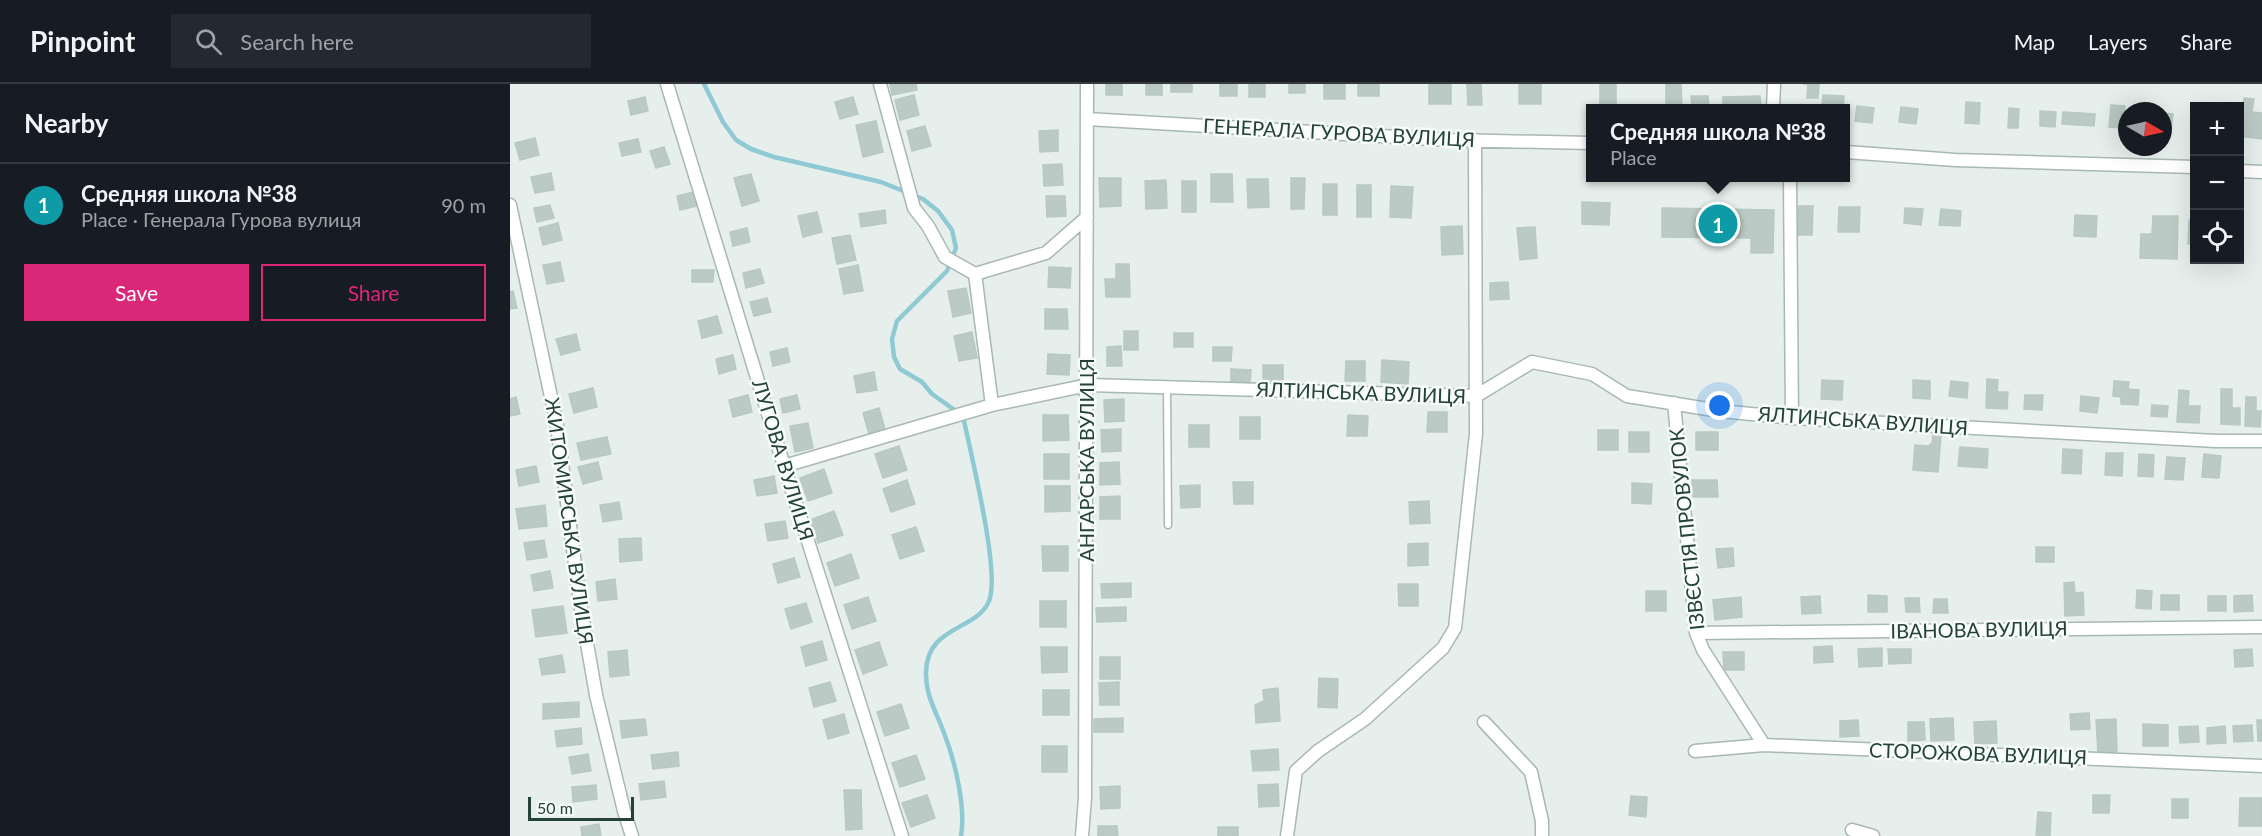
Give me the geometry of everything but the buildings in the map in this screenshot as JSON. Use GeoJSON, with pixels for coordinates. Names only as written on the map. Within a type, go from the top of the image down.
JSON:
{"type":"FeatureCollection","features":[{"type":"Feature","properties":{"kind":"street","name":"ЛУГОВА ВУЛИЦЯ"},"geometry":{"type":"LineString","coordinates":[[667,84],[784,466],[902,836]]}},
{"type":"Feature","properties":{"kind":"street"},"geometry":{"type":"LineString","coordinates":[[880,84],[914,208],[928,226],[945,257],[975,274],[1046,253],[1087,217]]}},
{"type":"Feature","properties":{"kind":"street","name":"АНГАРСЬКА ВУЛИЦЯ"},"geometry":{"type":"LineString","coordinates":[[1082,836],[1085,798],[1088,385],[1087,84]]}},
{"type":"Feature","properties":{"kind":"street"},"geometry":{"type":"LineString","coordinates":[[1773,104],[1774,84]]}},
{"type":"Feature","properties":{"kind":"street","name":"ГЕНЕРАЛА ГУРОВА ВУЛИЦЯ"},"geometry":{"type":"LineString","coordinates":[[1087,119],[1286,132],[1586,143]]}},
{"type":"Feature","properties":{"kind":"street"},"geometry":{"type":"LineString","coordinates":[[1287,836],[1296,771],[1318,751],[1365,719],[1443,648],[1455,628],[1476,434],[1475,140]]}},
{"type":"Feature","properties":{"kind":"street"},"geometry":{"type":"LineString","coordinates":[[1850,152],[1955,160],[2190,168]]}},
{"type":"Feature","properties":{"kind":"street"},"geometry":{"type":"LineString","coordinates":[[2244,171],[2262,172]]}},
{"type":"Feature","properties":{"kind":"street"},"geometry":{"type":"LineString","coordinates":[[1790,182],[1792,418]]}},
{"type":"Feature","properties":{"kind":"street","name":"ЖИТОМИРСЬКА ВУЛИЦЯ"},"geometry":{"type":"LineString","coordinates":[[510,205],[557,425],[580,603],[596,695],[632,836]]}},
{"type":"Feature","properties":{"kind":"street"},"geometry":{"type":"LineString","coordinates":[[975,274],[992,405]]}},
{"type":"Feature","properties":{"kind":"street","name":"ЯЛТИНСЬКА ВУЛИЦЯ"},"geometry":{"type":"LineString","coordinates":[[784,466],[992,405],[1088,385],[1476,396],[1532,362],[1592,374],[1628,396],[1720,411],[1792,418],[2216,441],[2262,441]]}},
{"type":"Feature","properties":{"kind":"street","name":"ІЗВЄСТІЯ ПРОВУЛОК"},"geometry":{"type":"LineString","coordinates":[[1674,403],[1696,633],[1703,650],[1764,745]]}},
{"type":"Feature","properties":{"kind":"street","name":"ІВАНОВА ВУЛИЦЯ"},"geometry":{"type":"LineString","coordinates":[[1696,633],[2262,627]]}},
{"type":"Feature","properties":{"kind":"street"},"geometry":{"type":"LineString","coordinates":[[1484,722],[1531,772],[1542,820],[1542,836]]}},
{"type":"Feature","properties":{"kind":"street","name":"СТОРОЖОВА ВУЛИЦЯ"},"geometry":{"type":"LineString","coordinates":[[1695,751],[1764,745],[2262,766]]}},
{"type":"Feature","properties":{"kind":"street"},"geometry":{"type":"LineString","coordinates":[[1852,831],[1873,836]]}},
{"type":"Feature","properties":{"kind":"lane"},"geometry":{"type":"LineString","coordinates":[[1167,387],[1168,525]]}},
{"type":"Feature","properties":{"kind":"waterway"},"geometry":{"type":"LineString","coordinates":[[704,84],[723,122],[736,140],[751,149],[774,157],[881,182],[923,199],[938,211],[952,230],[956,248],[947,271],[897,321],[892,339],[894,357],[900,369],[922,382],[932,394],[963,416],[988,539],[992,586],[989,601],[983,611],[943,637],[935,645],[929,657],[926,672],[929,696],[956,770],[962,812],[961,836]]}},
{"type":"Feature","properties":{"kind":"place","name":"Средняя школа №38"},"geometry":{"type":"Point","coordinates":[1718,224]}}]}
